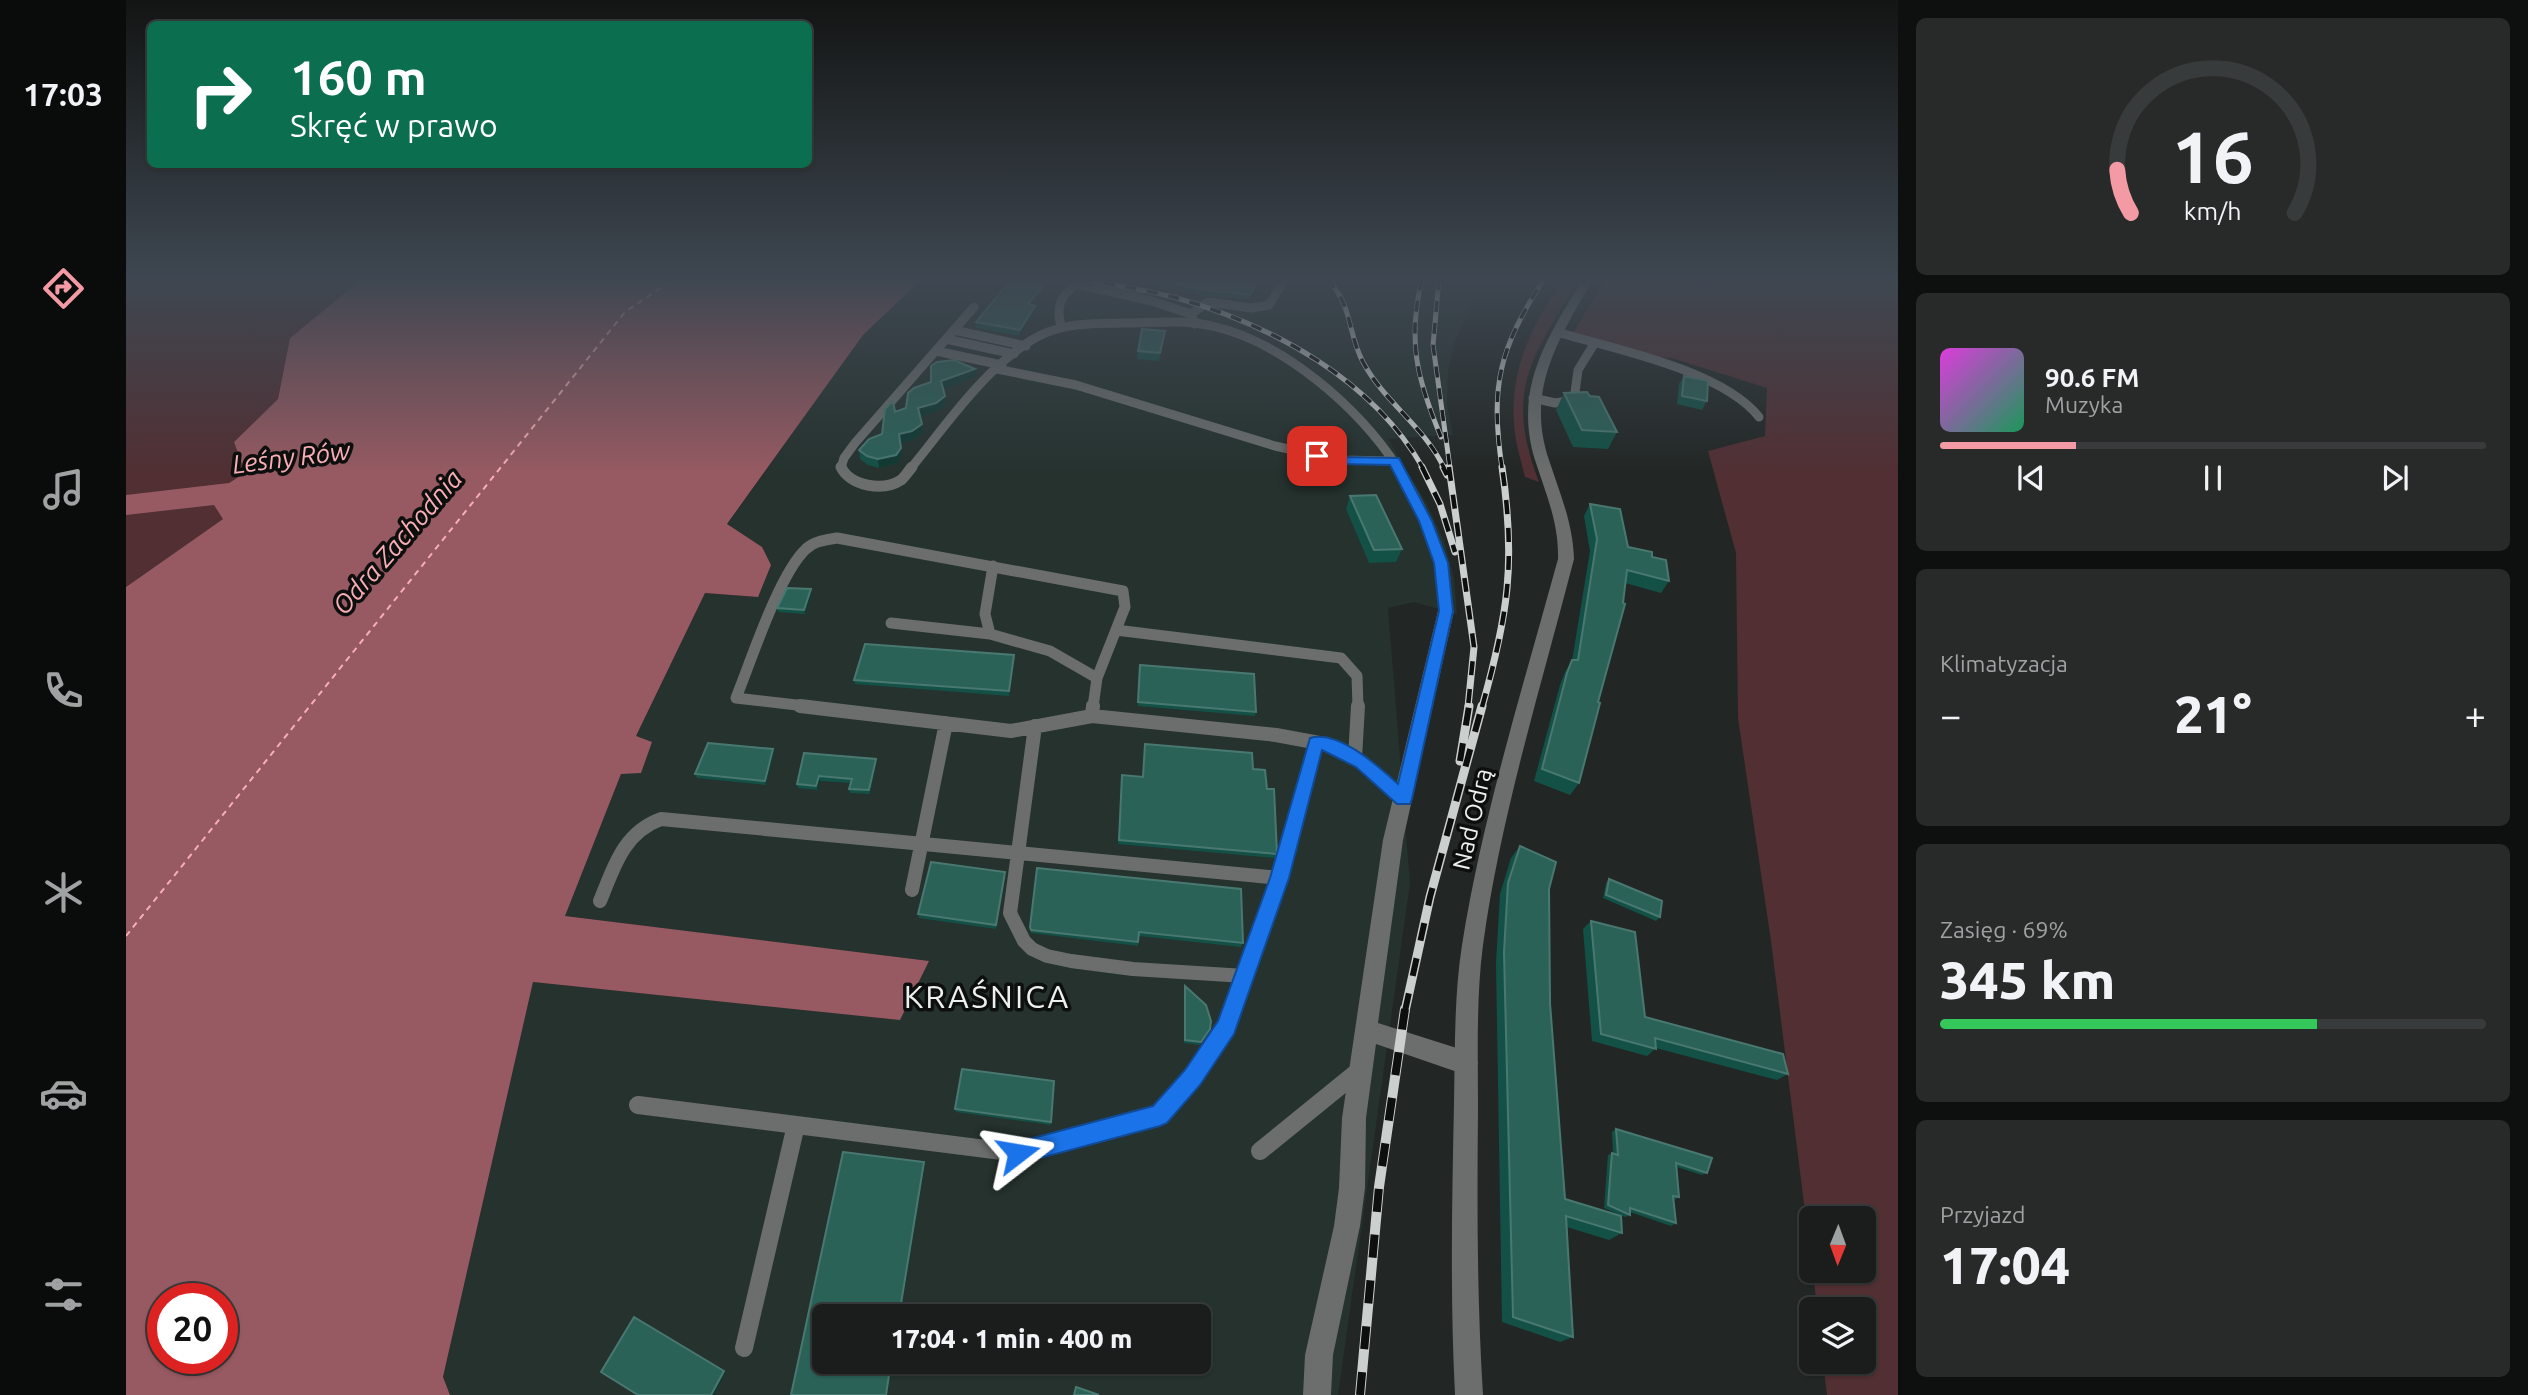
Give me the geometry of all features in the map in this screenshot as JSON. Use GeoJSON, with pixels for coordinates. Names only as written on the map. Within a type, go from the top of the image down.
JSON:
{"type":"FeatureCollection","features":[{"type":"Feature","properties":{"kind":"street","name":"Nad Odrą"},"geometry":{"type":"LineString","coordinates":[[1469,1395],[1464,1302],[1466,1063],[1470,967],[1480,895],[1494,827],[1566,559],[1563,516],[1536,437],[1533,398],[1539,369],[1551,344]]}},
{"type":"Feature","properties":{"kind":"street"},"geometry":{"type":"LineString","coordinates":[[1317,1395],[1319,1355],[1348,1226],[1354,1118],[1385,890],[1446,611]]}},
{"type":"Feature","properties":{"kind":"street"},"geometry":{"type":"LineString","coordinates":[[1367,1030],[1466,1063]]}},
{"type":"Feature","properties":{"kind":"lane"},"geometry":{"type":"LineString","coordinates":[[942,344],[844,457],[841,468],[845,476],[870,485],[886,485],[901,480],[969,397],[1014,354],[1029,344]]}},
{"type":"Feature","properties":{"kind":"lane"},"geometry":{"type":"LineString","coordinates":[[969,344],[1014,354]]}},
{"type":"Feature","properties":{"kind":"lane"},"geometry":{"type":"LineString","coordinates":[[1017,344],[1026,346]]}},
{"type":"Feature","properties":{"kind":"lane"},"geometry":{"type":"LineString","coordinates":[[1258,344],[1309,375],[1359,415],[1394,461],[1426,521],[1438,553],[1446,589],[1446,611]]}},
{"type":"Feature","properties":{"kind":"lane"},"geometry":{"type":"LineString","coordinates":[[1533,398],[1555,403],[1574,401],[1578,370],[1594,344]]}},
{"type":"Feature","properties":{"kind":"lane"},"geometry":{"type":"LineString","coordinates":[[1594,344],[1693,374],[1730,390],[1756,408],[1759,417]]}},
{"type":"Feature","properties":{"kind":"lane"},"geometry":{"type":"LineString","coordinates":[[936,351],[1076,385],[1275,446],[1339,460],[1394,461]]}},
{"type":"Feature","properties":{"kind":"lane"},"geometry":{"type":"LineString","coordinates":[[1092,716],[1097,678],[1125,607],[1123,591],[837,538],[817,542],[804,550],[791,571],[736,698],[1011,731],[1092,716],[1276,735],[1330,745],[1355,758],[1404,799]]}},
{"type":"Feature","properties":{"kind":"lane"},"geometry":{"type":"LineString","coordinates":[[990,634],[985,614],[993,566]]}},
{"type":"Feature","properties":{"kind":"lane"},"geometry":{"type":"LineString","coordinates":[[891,623],[990,634],[1050,651],[1097,678]]}},
{"type":"Feature","properties":{"kind":"lane"},"geometry":{"type":"LineString","coordinates":[[1116,630],[1341,658],[1356,676],[1358,713],[1355,758]]}},
{"type":"Feature","properties":{"kind":"lane"},"geometry":{"type":"LineString","coordinates":[[912,890],[946,723]]}},
{"type":"Feature","properties":{"kind":"lane"},"geometry":{"type":"LineString","coordinates":[[1035,726],[1010,913],[1017,932],[1033,950],[1062,961],[1245,976]]}},
{"type":"Feature","properties":{"kind":"lane"},"geometry":{"type":"LineString","coordinates":[[638,1105],[1018,1153],[1160,1115],[1192,1078],[1226,1027],[1279,878],[1315,743]]}},
{"type":"Feature","properties":{"kind":"lane"},"geometry":{"type":"LineString","coordinates":[[600,901],[628,837],[648,822],[661,819],[1279,878]]}},
{"type":"Feature","properties":{"kind":"lane"},"geometry":{"type":"LineString","coordinates":[[1260,1151],[1361,1069]]}},
{"type":"Feature","properties":{"kind":"lane"},"geometry":{"type":"LineString","coordinates":[[744,1348],[796,1125]]}},
{"type":"Feature","properties":{"kind":"shaded area"},"geometry":{"type":"Polygon","coordinates":[[[126,344],[289,344],[278,399],[234,442],[245,473],[223,519],[126,587],[126,344]]]}},
{"type":"Feature","properties":{"kind":"shaded area"},"geometry":{"type":"Polygon","coordinates":[[[856,344],[1454,344],[1448,370],[1447,404],[1453,435],[1388,439],[1427,504],[1444,541],[1454,578],[1457,614],[1414,602],[1388,608],[1410,883],[1338,1395],[450,1395],[443,1378],[533,982],[900,1019],[928,961],[565,916],[636,736],[705,593],[758,597],[727,525],[856,344]]]}},
{"type":"Feature","properties":{"kind":"shaded area"},"geometry":{"type":"Polygon","coordinates":[[[1527,344],[1541,344],[1528,375],[1524,397],[1528,450],[1539,482],[1525,477],[1514,424],[1516,384],[1527,344]]]}},
{"type":"Feature","properties":{"kind":"shaded area"},"geometry":{"type":"Polygon","coordinates":[[[1606,344],[1898,344],[1898,1395],[1827,1395],[1824,1374],[1876,1374],[1876,1297],[1816,1297],[1814,1283],[1876,1283],[1876,1206],[1804,1206],[1771,941],[1738,718],[1736,553],[1708,451],[1765,436],[1767,388],[1672,358],[1641,356],[1606,344]]]}},
{"type":"Feature","properties":{"kind":"water"},"geometry":{"type":"Polygon","coordinates":[[[289,344],[856,344],[727,524],[762,547],[771,565],[758,597],[705,593],[636,736],[652,742],[641,773],[621,774],[565,916],[929,961],[900,1020],[533,982],[443,1377],[450,1395],[126,1395],[126,587],[223,519],[214,505],[126,515],[126,495],[229,483],[245,473],[234,442],[278,399],[289,344]]]}},
{"type":"Feature","properties":{"kind":"building"},"geometry":{"type":"Polygon","coordinates":[[[1139,344],[1162,344],[1160,353],[1138,351],[1139,344]]]}},
{"type":"Feature","properties":{"kind":"building"},"geometry":{"type":"Polygon","coordinates":[[[954,360],[975,369],[941,381],[945,396],[936,403],[918,408],[922,424],[912,431],[899,434],[901,448],[896,455],[878,459],[859,450],[869,439],[882,434],[885,409],[893,401],[895,412],[906,408],[908,393],[931,382],[931,366],[937,362],[954,360]]]}},
{"type":"Feature","properties":{"kind":"building"},"geometry":{"type":"Polygon","coordinates":[[[1684,376],[1708,381],[1707,401],[1682,396],[1684,376]]]}},
{"type":"Feature","properties":{"kind":"building"},"geometry":{"type":"Polygon","coordinates":[[[1587,392],[1590,396],[1599,397],[1617,432],[1582,430],[1564,393],[1587,392]]]}},
{"type":"Feature","properties":{"kind":"building"},"geometry":{"type":"Polygon","coordinates":[[[1376,495],[1402,549],[1374,550],[1350,496],[1376,495]]]}},
{"type":"Feature","properties":{"kind":"building"},"geometry":{"type":"Polygon","coordinates":[[[1590,504],[1620,509],[1628,547],[1652,552],[1652,557],[1666,560],[1669,581],[1627,570],[1625,604],[1579,783],[1542,769],[1567,673],[1572,660],[1578,660],[1597,539],[1590,504]]]}},
{"type":"Feature","properties":{"kind":"building"},"geometry":{"type":"Polygon","coordinates":[[[787,588],[811,589],[804,610],[777,608],[787,588]]]}},
{"type":"Feature","properties":{"kind":"building"},"geometry":{"type":"Polygon","coordinates":[[[865,644],[1014,655],[1009,691],[854,680],[865,644]]]}},
{"type":"Feature","properties":{"kind":"building"},"geometry":{"type":"Polygon","coordinates":[[[1140,665],[1254,674],[1256,712],[1138,702],[1140,665]]]}},
{"type":"Feature","properties":{"kind":"building"},"geometry":{"type":"Polygon","coordinates":[[[708,743],[773,749],[765,781],[695,774],[708,743]]]}},
{"type":"Feature","properties":{"kind":"building"},"geometry":{"type":"Polygon","coordinates":[[[1145,744],[1252,753],[1253,769],[1265,770],[1267,789],[1274,789],[1277,854],[1119,840],[1122,775],[1143,777],[1145,744]]]}},
{"type":"Feature","properties":{"kind":"building"},"geometry":{"type":"Polygon","coordinates":[[[804,753],[876,759],[869,790],[849,789],[852,779],[819,776],[816,786],[797,784],[804,753]]]}},
{"type":"Feature","properties":{"kind":"building"},"geometry":{"type":"Polygon","coordinates":[[[1520,846],[1556,862],[1549,889],[1550,1003],[1565,1199],[1621,1216],[1622,1233],[1566,1216],[1573,1337],[1513,1317],[1504,952],[1508,883],[1520,846]]]}},
{"type":"Feature","properties":{"kind":"building"},"geometry":{"type":"Polygon","coordinates":[[[931,862],[1005,872],[996,925],[918,914],[931,862]]]}},
{"type":"Feature","properties":{"kind":"building"},"geometry":{"type":"Polygon","coordinates":[[[1037,868],[1241,889],[1243,943],[1139,932],[1138,942],[1031,930],[1037,868]]]}},
{"type":"Feature","properties":{"kind":"building"},"geometry":{"type":"Polygon","coordinates":[[[1609,879],[1662,901],[1660,917],[1606,895],[1609,879]]]}},
{"type":"Feature","properties":{"kind":"building"},"geometry":{"type":"Polygon","coordinates":[[[1591,921],[1635,932],[1645,1017],[1783,1054],[1788,1074],[1655,1038],[1656,1049],[1601,1034],[1591,921]]]}},
{"type":"Feature","properties":{"kind":"building"},"geometry":{"type":"Polygon","coordinates":[[[1185,986],[1206,1005],[1211,1021],[1210,1029],[1201,1042],[1185,1040],[1185,986]]]}},
{"type":"Feature","properties":{"kind":"building"},"geometry":{"type":"Polygon","coordinates":[[[962,1069],[1054,1081],[1051,1122],[955,1109],[962,1069]]]}},
{"type":"Feature","properties":{"kind":"building"},"geometry":{"type":"Polygon","coordinates":[[[1616,1129],[1712,1158],[1707,1173],[1676,1163],[1679,1197],[1673,1196],[1676,1223],[1630,1208],[1630,1215],[1608,1205],[1612,1153],[1618,1155],[1616,1129]]]}},
{"type":"Feature","properties":{"kind":"building"},"geometry":{"type":"Polygon","coordinates":[[[843,1152],[924,1162],[901,1304],[812,1304],[812,1374],[889,1374],[886,1395],[791,1395],[843,1152]]]}},
{"type":"Feature","properties":{"kind":"building"},"geometry":{"type":"Polygon","coordinates":[[[634,1317],[724,1371],[711,1395],[638,1395],[601,1372],[634,1317]]]}},
{"type":"Feature","properties":{"kind":"building"},"geometry":{"type":"Polygon","coordinates":[[[1076,1387],[1099,1395],[1074,1395],[1076,1387]]]}},
{"type":"Feature","properties":{"kind":"ferry route"},"geometry":{"type":"LineString","coordinates":[[126,936],[599,344]]}},
{"type":"Feature","properties":{"kind":"railway"},"geometry":{"type":"LineString","coordinates":[[1289,344],[1348,382],[1377,408],[1402,436],[1423,468]]}},
{"type":"Feature","properties":{"kind":"railway"},"geometry":{"type":"LineString","coordinates":[[1356,344],[1372,376],[1426,440],[1444,468]]}},
{"type":"Feature","properties":{"kind":"railway"},"geometry":{"type":"LineString","coordinates":[[1415,344],[1420,378],[1441,437]]}},
{"type":"Feature","properties":{"kind":"railway"},"geometry":{"type":"LineString","coordinates":[[1433,344],[1450,468]]}},
{"type":"Feature","properties":{"kind":"railway"},"geometry":{"type":"LineString","coordinates":[[1502,468],[1497,413],[1498,390],[1510,344]]}},
{"type":"Feature","properties":{"kind":"railway"},"geometry":{"type":"LineString","coordinates":[[1422,467],[1440,504],[1455,552]]}},
{"type":"Feature","properties":{"kind":"railway"},"geometry":{"type":"LineString","coordinates":[[1443,467],[1447,475]]}},
{"type":"Feature","properties":{"kind":"railway"},"geometry":{"type":"LineString","coordinates":[[1449,467],[1474,647],[1468,707]]}},
{"type":"Feature","properties":{"kind":"railway"},"geometry":{"type":"LineString","coordinates":[[1482,707],[1498,644],[1507,588],[1508,532],[1502,467]]}},
{"type":"Feature","properties":{"kind":"railway"},"geometry":{"type":"LineString","coordinates":[[1460,761],[1469,706]]}},
{"type":"Feature","properties":{"kind":"railway"},"geometry":{"type":"LineString","coordinates":[[1405,1011],[1430,897],[1482,706]]}},
{"type":"Feature","properties":{"kind":"railway"},"geometry":{"type":"LineString","coordinates":[[1360,1395],[1379,1187],[1405,1009]]}},
{"type":"Feature","properties":{"kind":"district","name":"KRAŚNICA"},"geometry":{"type":"Point","coordinates":[987,996]}},
{"type":"Feature","properties":{"kind":"route"},"geometry":{"type":"LineString","coordinates":[[1018,1153],[1160,1115],[1192,1078],[1226,1027],[1279,878],[1315,743],[1330,745],[1362,762],[1404,799],[1446,611],[1446,589],[1441,563],[1426,521],[1394,461],[1339,460],[1317,456]]}},
{"type":"Feature","properties":{"kind":"water label","name":"Leśny Rów"},"geometry":{"type":"Point","coordinates":[291,457]}},
{"type":"Feature","properties":{"kind":"water label","name":"Odra Zachodnia"},"geometry":{"type":"Point","coordinates":[397,542]}}]}
